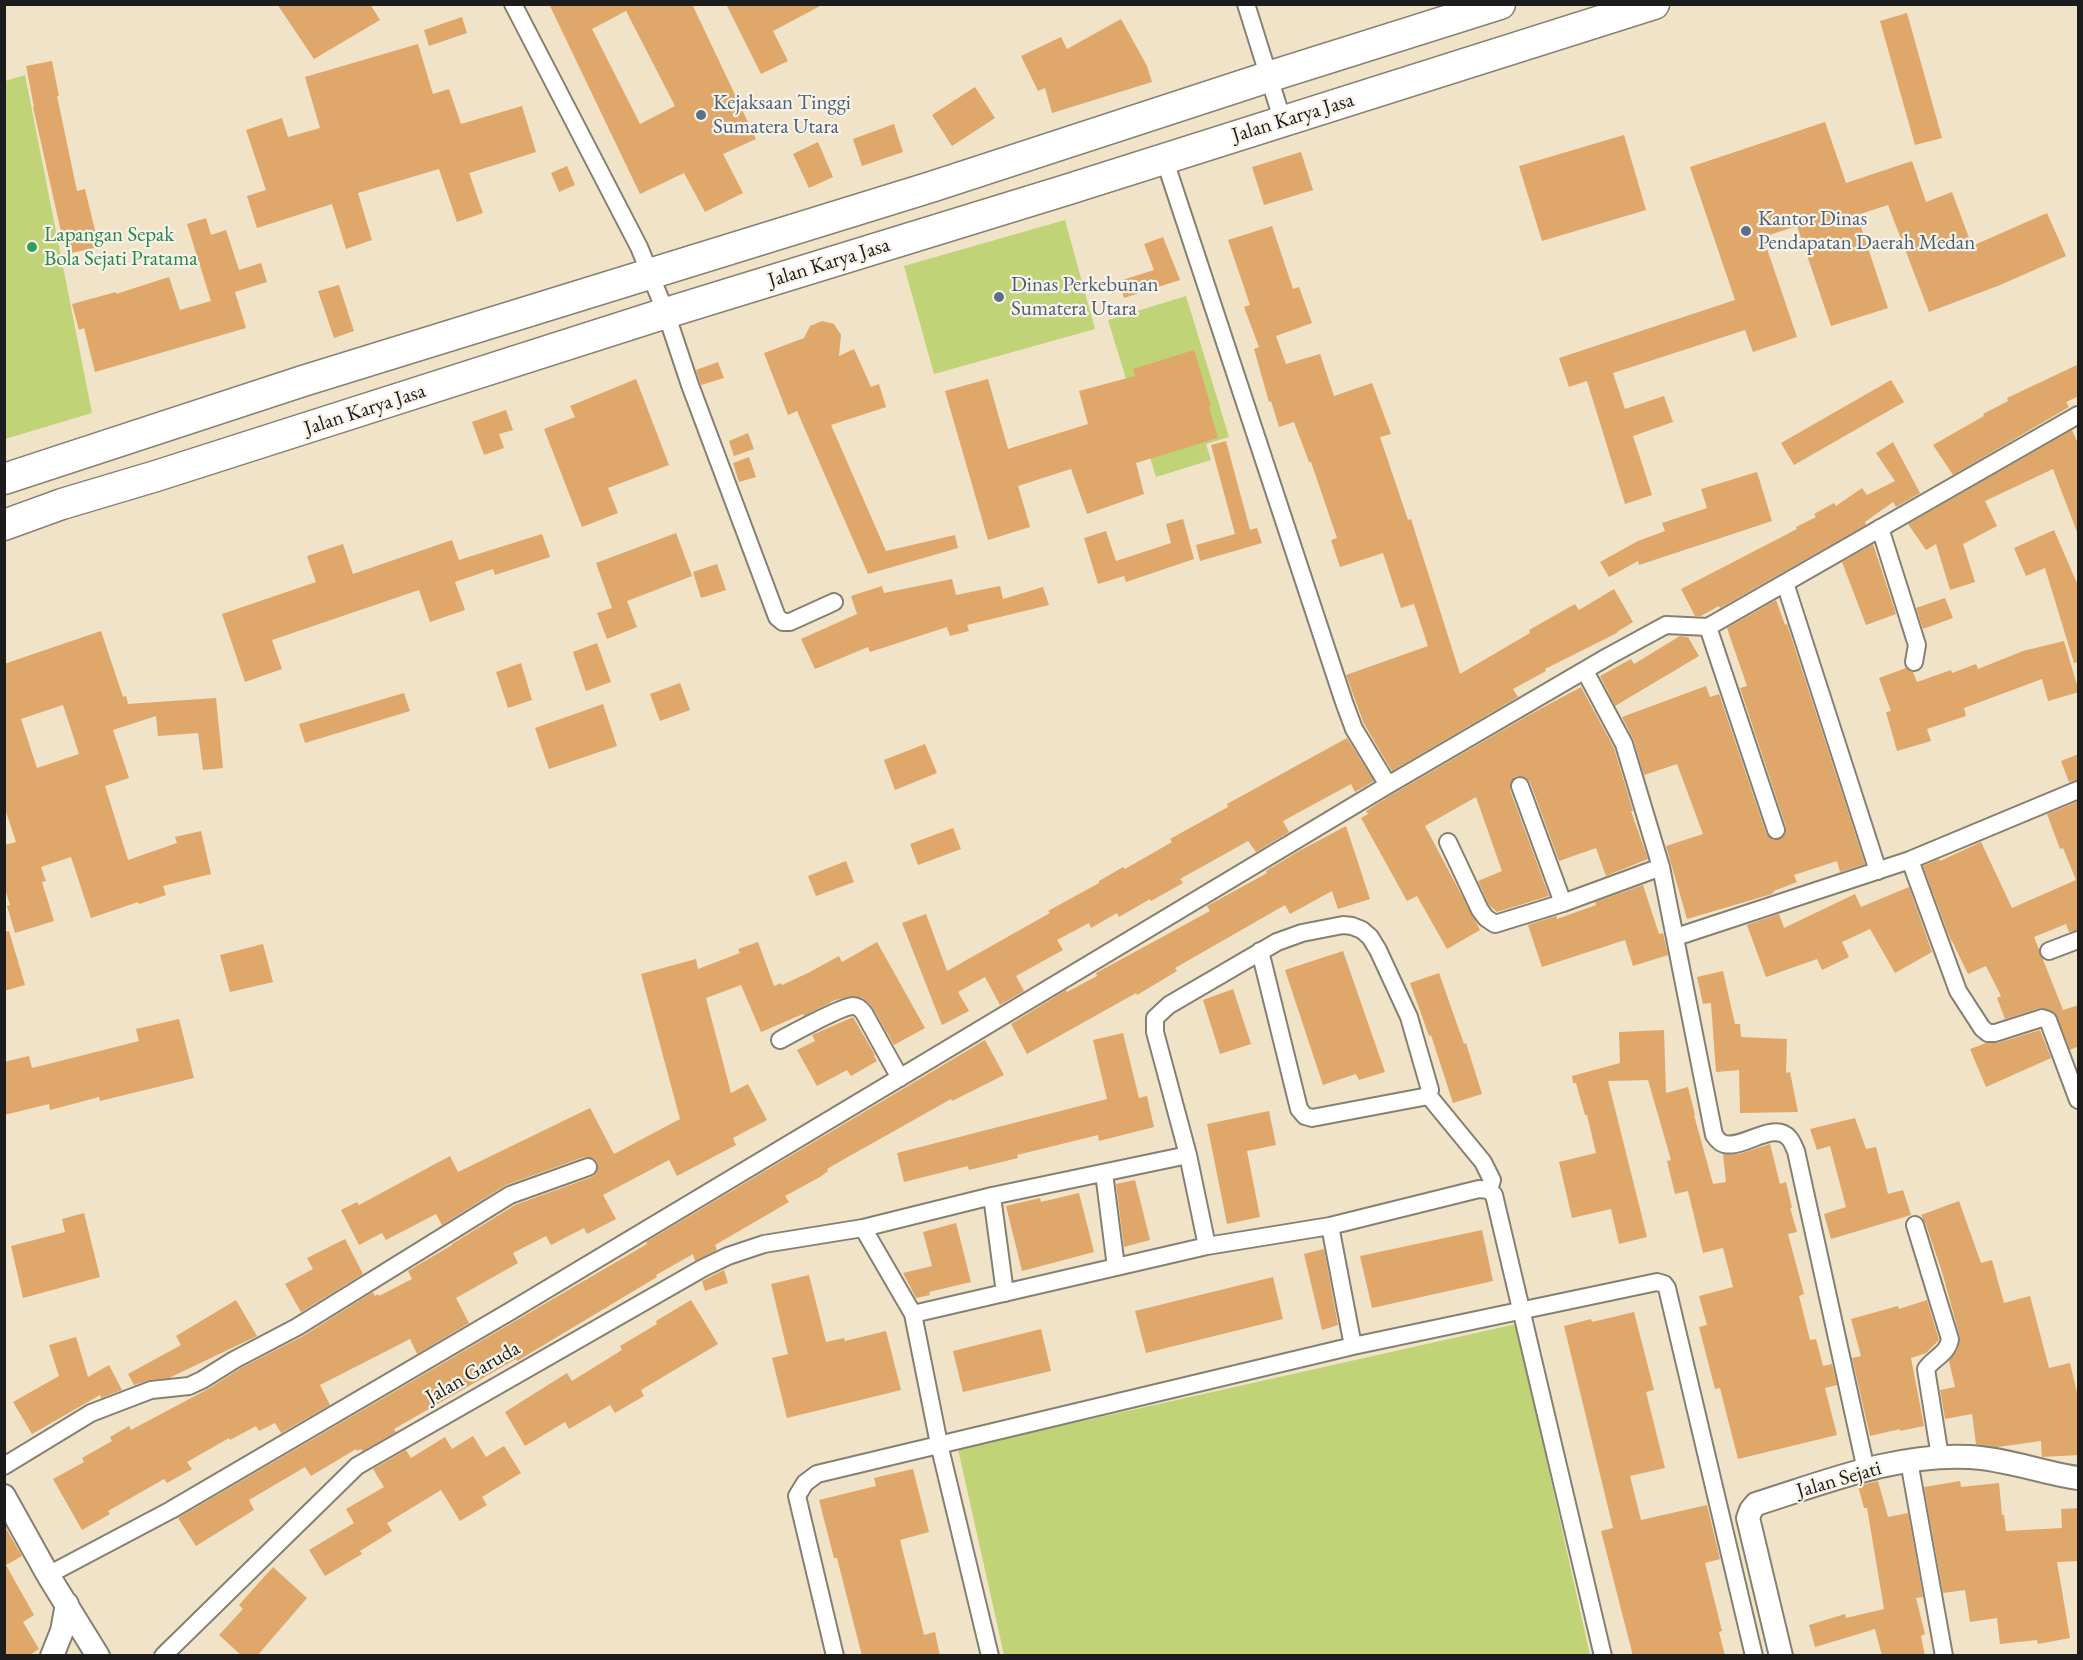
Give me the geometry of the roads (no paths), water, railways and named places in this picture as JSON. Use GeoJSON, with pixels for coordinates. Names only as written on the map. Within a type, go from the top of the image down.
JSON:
{"type":"FeatureCollection","features":[{"type":"Feature","properties":{"kind":"highway","name":"Jalan Karya Jasa"},"geometry":{"type":"LineString","coordinates":[[4,479],[303,381],[931,188],[1268,77],[1500,4]]}},
{"type":"Feature","properties":{"kind":"highway","name":"Jalan Karya Jasa"},"geometry":{"type":"LineString","coordinates":[[4,525],[62,504],[666,313],[1283,122],[1654,4]]}},
{"type":"Feature","properties":{"kind":"street"},"geometry":{"type":"LineString","coordinates":[[513,4],[639,247],[666,313],[690,385],[777,617],[783,622],[790,622],[834,602]]}},
{"type":"Feature","properties":{"kind":"street"},"geometry":{"type":"LineString","coordinates":[[1246,4],[1283,122]]}},
{"type":"Feature","properties":{"kind":"street"},"geometry":{"type":"LineString","coordinates":[[1164,158],[1344,702],[1354,729],[1388,785]]}},
{"type":"Feature","properties":{"kind":"street"},"geometry":{"type":"LineString","coordinates":[[48,1575],[202,1492],[509,1312],[1388,785],[1662,626],[1671,624],[1708,627],[2079,415]]}},
{"type":"Feature","properties":{"kind":"street"},"geometry":{"type":"LineString","coordinates":[[1880,528],[1917,645],[1914,662]]}},
{"type":"Feature","properties":{"kind":"street"},"geometry":{"type":"LineString","coordinates":[[1785,583],[1878,871]]}},
{"type":"Feature","properties":{"kind":"street"},"geometry":{"type":"LineString","coordinates":[[1708,627],[1776,830]]}},
{"type":"Feature","properties":{"kind":"street"},"geometry":{"type":"LineString","coordinates":[[1585,670],[1624,744],[1661,867],[1714,1135],[1720,1142],[1736,1144],[1768,1133],[1783,1134],[1788,1137],[1796,1151],[1866,1470]]}},
{"type":"Feature","properties":{"kind":"street"},"geometry":{"type":"LineString","coordinates":[[1520,786],[1563,903]]}},
{"type":"Feature","properties":{"kind":"street"},"geometry":{"type":"LineString","coordinates":[[1676,937],[1910,860],[2079,790]]}},
{"type":"Feature","properties":{"kind":"street"},"geometry":{"type":"LineString","coordinates":[[1448,842],[1480,910],[1491,922],[1500,923],[1563,903],[1661,867]]}},
{"type":"Feature","properties":{"kind":"street"},"geometry":{"type":"LineString","coordinates":[[1910,860],[1958,991],[1982,1028],[1988,1033],[1995,1033],[2042,1018],[2048,1020],[2079,1100]]}},
{"type":"Feature","properties":{"kind":"street"},"geometry":{"type":"LineString","coordinates":[[1207,1246],[1188,1155],[1155,1032],[1155,1018],[1169,1005],[1276,942],[1302,933],[1343,925],[1362,930],[1370,937],[1378,950],[1409,1017],[1430,1090],[1428,1095]]}},
{"type":"Feature","properties":{"kind":"street"},"geometry":{"type":"LineString","coordinates":[[2049,951],[2079,940]]}},
{"type":"Feature","properties":{"kind":"street"},"geometry":{"type":"LineString","coordinates":[[1260,951],[1299,1109],[1305,1116],[1312,1118],[1428,1095]]}},
{"type":"Feature","properties":{"kind":"street"},"geometry":{"type":"LineString","coordinates":[[780,1040],[853,1006],[864,1013],[900,1078]]}},
{"type":"Feature","properties":{"kind":"street"},"geometry":{"type":"LineString","coordinates":[[1428,1095],[1484,1162],[1491,1180],[1489,1190]]}},
{"type":"Feature","properties":{"kind":"street","name":"Jalan Garuda"},"geometry":{"type":"LineString","coordinates":[[163,1656],[357,1466],[703,1268],[728,1256],[764,1244],[863,1228],[992,1196],[1188,1155]]}},
{"type":"Feature","properties":{"kind":"street"},"geometry":{"type":"LineString","coordinates":[[4,1466],[91,1413],[151,1390],[171,1386],[189,1386],[202,1380],[234,1360],[297,1327],[510,1195],[588,1167]]}},
{"type":"Feature","properties":{"kind":"street"},"geometry":{"type":"LineString","coordinates":[[1104,1173],[1116,1267]]}},
{"type":"Feature","properties":{"kind":"street"},"geometry":{"type":"LineString","coordinates":[[913,1314],[1207,1246],[1330,1226],[1479,1189],[1489,1190],[1494,1195],[1603,1656]]}},
{"type":"Feature","properties":{"kind":"street"},"geometry":{"type":"LineString","coordinates":[[992,1196],[1005,1293]]}},
{"type":"Feature","properties":{"kind":"street"},"geometry":{"type":"LineString","coordinates":[[1915,1225],[1950,1339],[1946,1351],[1926,1370],[1940,1456]]}},
{"type":"Feature","properties":{"kind":"street"},"geometry":{"type":"LineString","coordinates":[[1330,1226],[1353,1346]]}},
{"type":"Feature","properties":{"kind":"street"},"geometry":{"type":"LineString","coordinates":[[863,1228],[913,1314],[939,1444],[990,1656]]}},
{"type":"Feature","properties":{"kind":"street"},"geometry":{"type":"LineString","coordinates":[[835,1656],[797,1496],[805,1483],[818,1474],[1353,1346],[1657,1282],[1664,1284],[1667,1288],[1754,1656]]}},
{"type":"Feature","properties":{"kind":"street","name":"Jalan Sejati"},"geometry":{"type":"LineString","coordinates":[[1781,1656],[1748,1518],[1756,1504],[1866,1470],[1940,1456],[1973,1457],[2079,1478]]}},
{"type":"Feature","properties":{"kind":"street"},"geometry":{"type":"LineString","coordinates":[[1909,1461],[1944,1656]]}},
{"type":"Feature","properties":{"kind":"street"},"geometry":{"type":"LineString","coordinates":[[4,1496],[11,1526],[48,1575],[98,1656]]}},
{"type":"Feature","properties":{"kind":"street"},"geometry":{"type":"LineString","coordinates":[[52,1656],[62,1631],[66,1604]]}},
{"type":"Feature","properties":{"kind":"place","name":"Kejaksaan Tinggi Sumatera Utara"},"geometry":{"type":"Point","coordinates":[701,115]}},
{"type":"Feature","properties":{"kind":"place","name":"Kantor Dinas Pendapatan Daerah Medan"},"geometry":{"type":"Point","coordinates":[1746,231]}},
{"type":"Feature","properties":{"kind":"place","name":"Lapangan Sepak Bola Sejati Pratama"},"geometry":{"type":"Point","coordinates":[32,247]}},
{"type":"Feature","properties":{"kind":"place","name":"Dinas Perkebunan Sumatera Utara"},"geometry":{"type":"Point","coordinates":[999,297]}}]}
